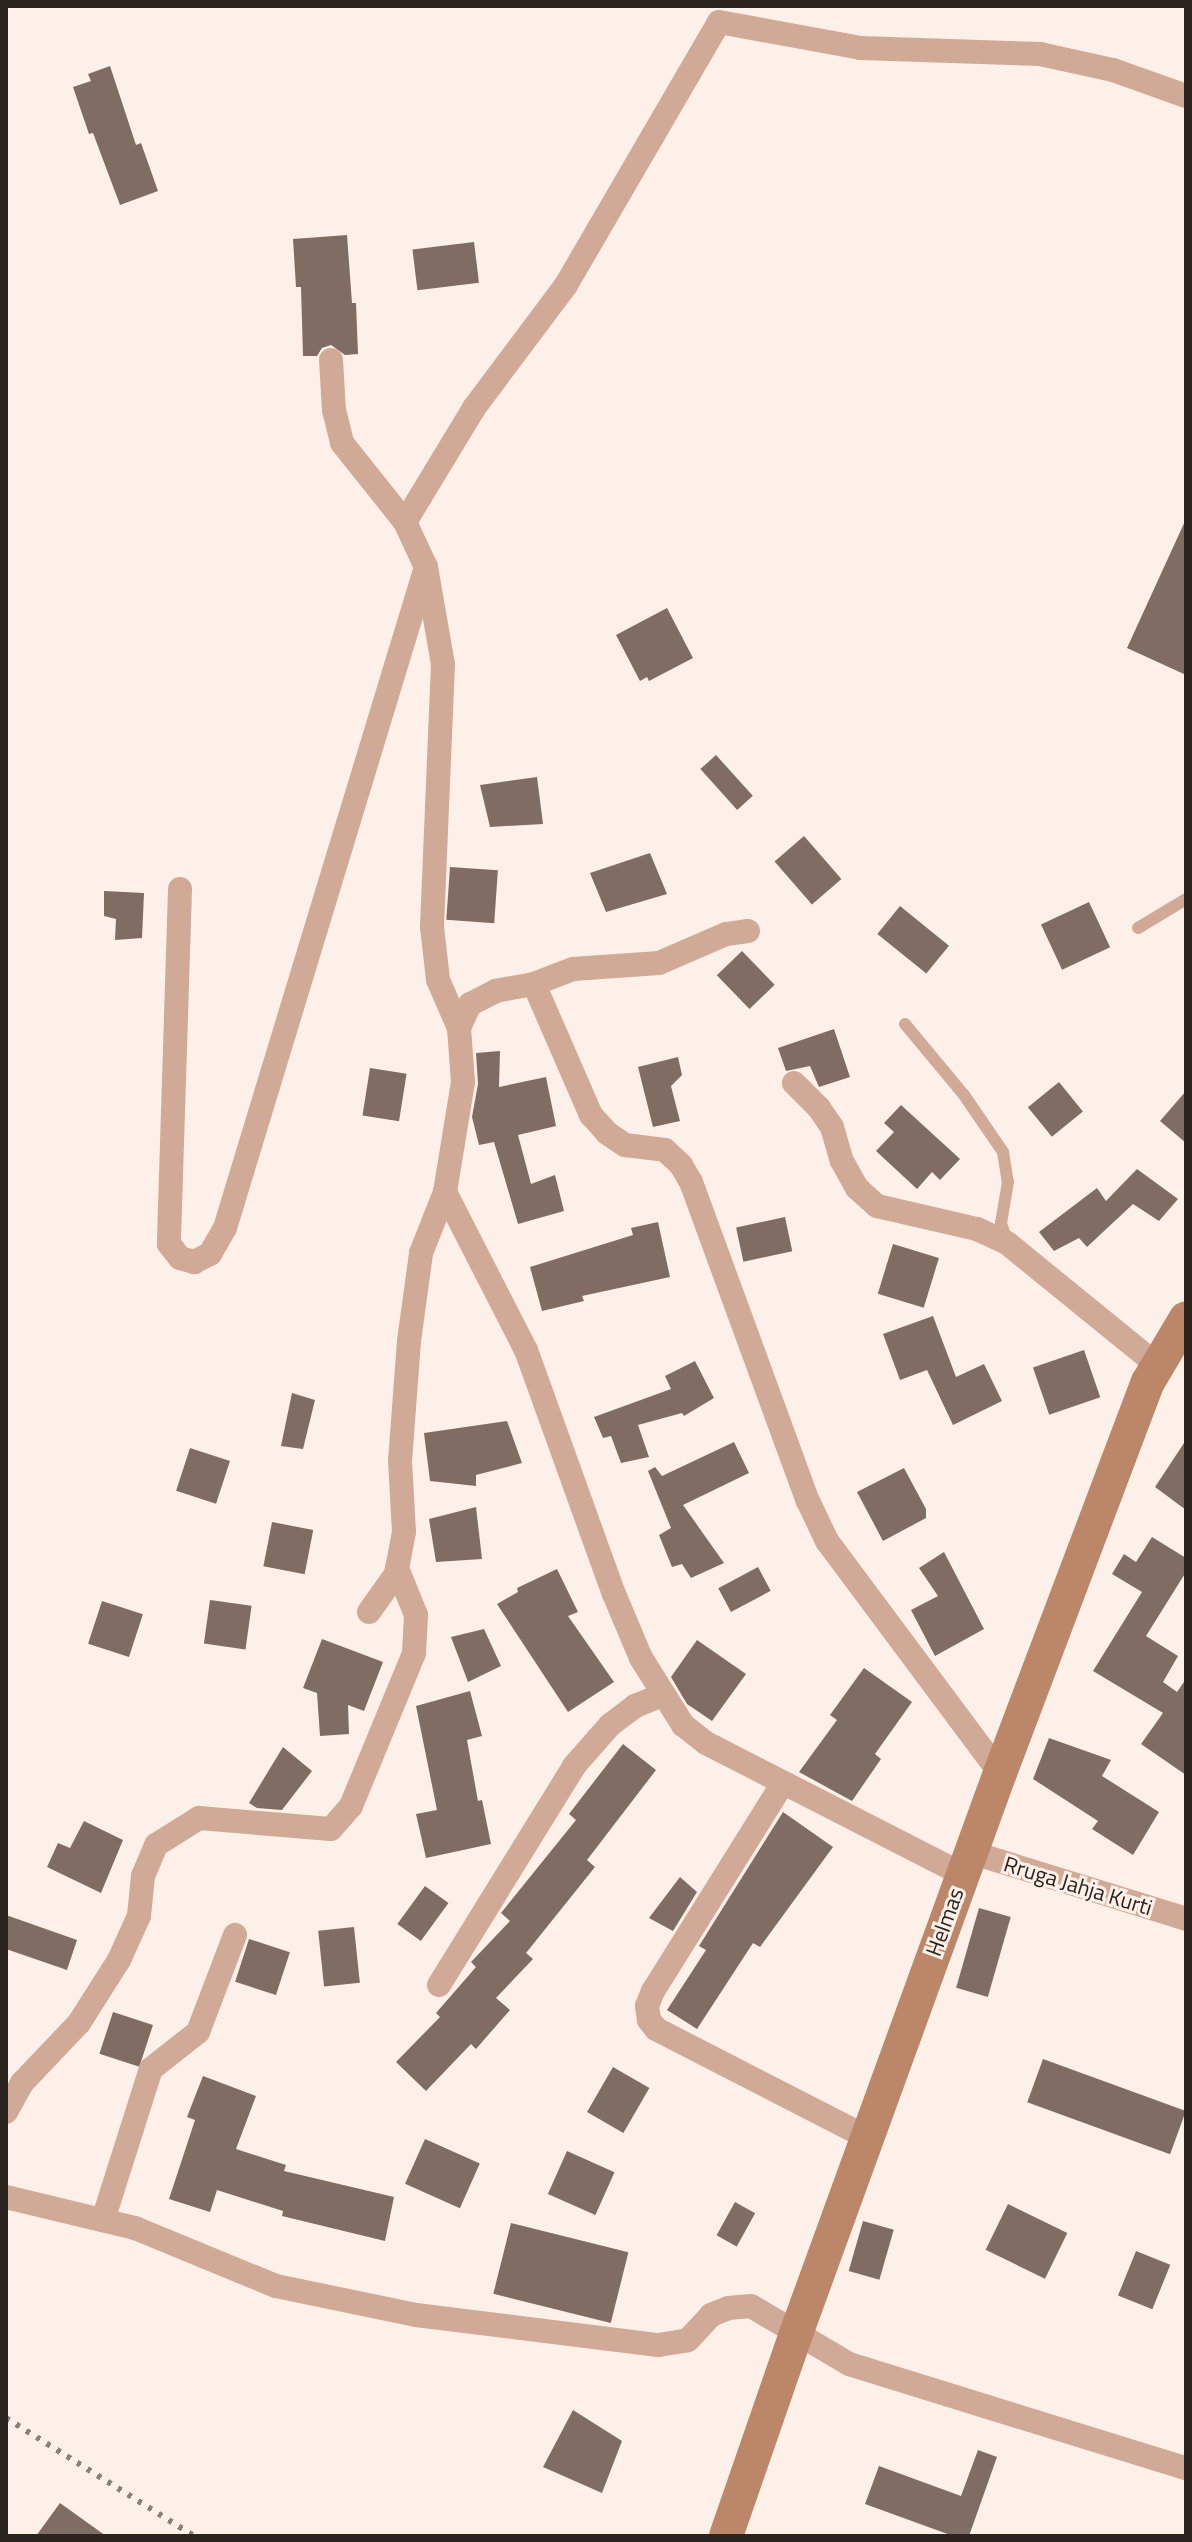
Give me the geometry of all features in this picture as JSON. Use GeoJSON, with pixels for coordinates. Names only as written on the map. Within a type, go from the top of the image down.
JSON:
{"type":"FeatureCollection","features":[{"type":"Feature","properties":{"kind":"street"},"geometry":{"type":"LineString","coordinates":[[405,522],[474,408],[566,285],[719,22],[860,48],[1040,54],[1113,70],[1186,96]]}},
{"type":"Feature","properties":{"kind":"street"},"geometry":{"type":"LineString","coordinates":[[331,360],[334,410],[342,443],[405,522],[426,567],[443,664],[432,927],[438,980],[459,1028],[463,1082],[445,1192],[421,1253],[409,1341],[400,1461],[404,1532],[397,1568],[369,1612]]}},
{"type":"Feature","properties":{"kind":"street"},"geometry":{"type":"LineString","coordinates":[[180,889],[169,1244],[180,1258],[194,1262],[210,1254],[225,1228],[426,567]]}},
{"type":"Feature","properties":{"kind":"street"},"geometry":{"type":"LineString","coordinates":[[459,1028],[470,1004],[496,991],[534,984],[573,969],[659,963],[726,934],[748,931]]}},
{"type":"Feature","properties":{"kind":"street"},"geometry":{"type":"LineString","coordinates":[[534,984],[591,1115],[607,1133],[625,1145],[665,1150],[681,1165],[691,1182],[808,1501],[827,1541],[1000,1773]]}},
{"type":"Feature","properties":{"kind":"street"},"geometry":{"type":"LineString","coordinates":[[794,1083],[819,1108],[832,1127],[842,1161],[857,1188],[877,1206],[977,1229],[1007,1243],[1157,1365]]}},
{"type":"Feature","properties":{"kind":"street","name":"Rruga Jahja Kurti"},"geometry":{"type":"LineString","coordinates":[[445,1192],[526,1350],[614,1594],[641,1658],[683,1725],[706,1743],[783,1783],[966,1863],[1186,1919]]}},
{"type":"Feature","properties":{"kind":"street","name":"Helmas"},"geometry":{"type":"LineString","coordinates":[[726,2536],[966,1863],[1157,1365],[1186,1318]]}},
{"type":"Feature","properties":{"kind":"street"},"geometry":{"type":"LineString","coordinates":[[6,2112],[22,2083],[79,2023],[119,1960],[139,1916],[143,1876],[156,1845],[199,1818],[331,1829],[351,1806],[414,1653],[416,1615],[397,1568]]}},
{"type":"Feature","properties":{"kind":"street"},"geometry":{"type":"LineString","coordinates":[[439,1985],[574,1766],[610,1725],[635,1706],[662,1695]]}},
{"type":"Feature","properties":{"kind":"street"},"geometry":{"type":"LineString","coordinates":[[783,1783],[653,1991],[647,2006],[649,2020],[656,2029],[868,2138]]}},
{"type":"Feature","properties":{"kind":"street"},"geometry":{"type":"LineString","coordinates":[[103,2220],[151,2069],[198,2032],[235,1935]]}},
{"type":"Feature","properties":{"kind":"street"},"geometry":{"type":"LineString","coordinates":[[6,2197],[162,2237],[234,2272],[276,2286],[368,2308],[658,2345],[688,2340],[711,2315],[728,2308],[751,2306],[849,2364],[1186,2468]]}},
{"type":"Feature","properties":{"kind":"lane"},"geometry":{"type":"LineString","coordinates":[[1138,928],[1186,899]]}},
{"type":"Feature","properties":{"kind":"lane"},"geometry":{"type":"LineString","coordinates":[[905,1024],[964,1095],[1003,1152],[1008,1182],[1001,1223],[1007,1243]]}},
{"type":"Feature","properties":{"kind":"building"},"geometry":{"type":"Polygon","coordinates":[[[110,66],[136,145],[141,143],[158,191],[120,205],[93,133],[89,134],[73,87],[91,81],[88,74],[110,66]]]}},
{"type":"Feature","properties":{"kind":"building"},"geometry":{"type":"Polygon","coordinates":[[[347,235],[352,303],[356,303],[358,354],[345,355],[331,345],[322,348],[317,356],[303,356],[301,287],[296,287],[293,239],[347,235]]]}},
{"type":"Feature","properties":{"kind":"building"},"geometry":{"type":"Polygon","coordinates":[[[474,242],[479,283],[417,290],[412,250],[474,242]]]}},
{"type":"Feature","properties":{"kind":"building"},"geometry":{"type":"Polygon","coordinates":[[[1186,519],[1186,675],[1127,648],[1186,519]]]}},
{"type":"Feature","properties":{"kind":"building"},"geometry":{"type":"Polygon","coordinates":[[[667,608],[693,658],[649,681],[647,677],[640,681],[616,635],[667,608]]]}},
{"type":"Feature","properties":{"kind":"building"},"geometry":{"type":"Polygon","coordinates":[[[716,755],[753,796],[737,810],[700,769],[716,755]]]}},
{"type":"Feature","properties":{"kind":"building"},"geometry":{"type":"Polygon","coordinates":[[[537,777],[543,824],[490,827],[480,785],[537,777]]]}},
{"type":"Feature","properties":{"kind":"building"},"geometry":{"type":"Polygon","coordinates":[[[804,836],[841,879],[812,905],[775,862],[804,836]]]}},
{"type":"Feature","properties":{"kind":"building"},"geometry":{"type":"Polygon","coordinates":[[[650,853],[667,894],[606,912],[590,873],[650,853]]]}},
{"type":"Feature","properties":{"kind":"building"},"geometry":{"type":"Polygon","coordinates":[[[450,867],[498,870],[494,923],[446,920],[450,867]]]}},
{"type":"Feature","properties":{"kind":"building"},"geometry":{"type":"Polygon","coordinates":[[[104,891],[144,893],[142,938],[115,940],[116,919],[104,916],[104,891]]]}},
{"type":"Feature","properties":{"kind":"building"},"geometry":{"type":"Polygon","coordinates":[[[1089,902],[1110,947],[1062,970],[1041,924],[1089,902]]]}},
{"type":"Feature","properties":{"kind":"building"},"geometry":{"type":"Polygon","coordinates":[[[900,906],[949,946],[926,974],[877,934],[900,906]]]}},
{"type":"Feature","properties":{"kind":"building"},"geometry":{"type":"Polygon","coordinates":[[[742,951],[775,985],[749,1009],[717,975],[742,951]]]}},
{"type":"Feature","properties":{"kind":"building"},"geometry":{"type":"Polygon","coordinates":[[[834,1029],[850,1077],[819,1087],[810,1066],[786,1071],[778,1048],[834,1029]]]}},
{"type":"Feature","properties":{"kind":"building"},"geometry":{"type":"Polygon","coordinates":[[[500,1051],[499,1087],[546,1077],[556,1126],[518,1135],[531,1184],[555,1175],[564,1211],[518,1224],[494,1142],[479,1145],[472,1117],[478,1084],[476,1053],[500,1051]]]}},
{"type":"Feature","properties":{"kind":"building"},"geometry":{"type":"Polygon","coordinates":[[[678,1057],[682,1075],[671,1086],[680,1121],[653,1127],[638,1067],[678,1057]]]}},
{"type":"Feature","properties":{"kind":"building"},"geometry":{"type":"Polygon","coordinates":[[[370,1068],[407,1074],[399,1121],[362,1115],[370,1068]]]}},
{"type":"Feature","properties":{"kind":"building"},"geometry":{"type":"Polygon","coordinates":[[[1059,1082],[1083,1112],[1052,1137],[1028,1107],[1059,1082]]]}},
{"type":"Feature","properties":{"kind":"building"},"geometry":{"type":"Polygon","coordinates":[[[1186,1091],[1186,1143],[1160,1121],[1186,1091]]]}},
{"type":"Feature","properties":{"kind":"building"},"geometry":{"type":"Polygon","coordinates":[[[901,1105],[960,1159],[940,1180],[932,1172],[917,1189],[876,1151],[894,1132],[884,1123],[901,1105]]]}},
{"type":"Feature","properties":{"kind":"building"},"geometry":{"type":"Polygon","coordinates":[[[1137,1169],[1178,1199],[1159,1221],[1133,1204],[1087,1247],[1079,1238],[1054,1251],[1039,1232],[1097,1188],[1106,1201],[1137,1169]]]}},
{"type":"Feature","properties":{"kind":"building"},"geometry":{"type":"Polygon","coordinates":[[[785,1217],[792,1251],[743,1262],[736,1227],[785,1217]]]}},
{"type":"Feature","properties":{"kind":"building"},"geometry":{"type":"Polygon","coordinates":[[[658,1222],[670,1277],[582,1296],[584,1301],[542,1311],[530,1267],[633,1235],[631,1228],[658,1222]]]}},
{"type":"Feature","properties":{"kind":"building"},"geometry":{"type":"Polygon","coordinates":[[[893,1244],[939,1258],[924,1308],[878,1294],[893,1244]]]}},
{"type":"Feature","properties":{"kind":"building"},"geometry":{"type":"Polygon","coordinates":[[[933,1316],[956,1377],[984,1364],[1002,1401],[953,1425],[927,1370],[900,1380],[883,1334],[933,1316]]]}},
{"type":"Feature","properties":{"kind":"building"},"geometry":{"type":"Polygon","coordinates":[[[1084,1350],[1100,1397],[1049,1415],[1033,1368],[1084,1350]]]}},
{"type":"Feature","properties":{"kind":"building"},"geometry":{"type":"Polygon","coordinates":[[[695,1361],[714,1398],[684,1416],[682,1413],[638,1425],[649,1457],[621,1463],[611,1436],[603,1438],[594,1417],[671,1389],[665,1376],[695,1361]]]}},
{"type":"Feature","properties":{"kind":"building"},"geometry":{"type":"Polygon","coordinates":[[[292,1393],[315,1400],[303,1449],[281,1446],[292,1393]]]}},
{"type":"Feature","properties":{"kind":"building"},"geometry":{"type":"Polygon","coordinates":[[[507,1421],[522,1463],[476,1475],[476,1486],[430,1481],[424,1433],[507,1421]]]}},
{"type":"Feature","properties":{"kind":"building"},"geometry":{"type":"Polygon","coordinates":[[[1186,1440],[1186,1510],[1155,1487],[1186,1440]]]}},
{"type":"Feature","properties":{"kind":"building"},"geometry":{"type":"Polygon","coordinates":[[[734,1442],[749,1473],[683,1505],[724,1563],[691,1578],[682,1564],[672,1567],[659,1535],[671,1528],[648,1471],[655,1467],[662,1476],[734,1442]]]}},
{"type":"Feature","properties":{"kind":"building"},"geometry":{"type":"Polygon","coordinates":[[[190,1448],[230,1461],[216,1504],[176,1491],[190,1448]]]}},
{"type":"Feature","properties":{"kind":"building"},"geometry":{"type":"Polygon","coordinates":[[[904,1468],[926,1509],[926,1518],[883,1541],[857,1492],[904,1468]]]}},
{"type":"Feature","properties":{"kind":"building"},"geometry":{"type":"Polygon","coordinates":[[[476,1507],[482,1559],[436,1562],[429,1519],[476,1507]]]}},
{"type":"Feature","properties":{"kind":"building"},"geometry":{"type":"Polygon","coordinates":[[[272,1522],[313,1530],[305,1574],[263,1566],[272,1522]]]}},
{"type":"Feature","properties":{"kind":"building"},"geometry":{"type":"Polygon","coordinates":[[[1152,1537],[1186,1558],[1186,1572],[1146,1636],[1178,1656],[1163,1682],[1177,1692],[1186,1679],[1186,1775],[1141,1744],[1163,1713],[1093,1671],[1142,1592],[1112,1574],[1124,1554],[1136,1562],[1152,1537]]]}},
{"type":"Feature","properties":{"kind":"building"},"geometry":{"type":"Polygon","coordinates":[[[944,1552],[984,1629],[935,1656],[911,1610],[938,1596],[919,1568],[944,1552]]]}},
{"type":"Feature","properties":{"kind":"building"},"geometry":{"type":"Polygon","coordinates":[[[758,1567],[771,1591],[731,1612],[718,1588],[758,1567]]]}},
{"type":"Feature","properties":{"kind":"building"},"geometry":{"type":"Polygon","coordinates":[[[557,1569],[578,1612],[568,1616],[614,1682],[568,1712],[497,1604],[518,1592],[517,1588],[557,1569]]]}},
{"type":"Feature","properties":{"kind":"building"},"geometry":{"type":"Polygon","coordinates":[[[210,1600],[252,1606],[245,1649],[204,1644],[210,1600]]]}},
{"type":"Feature","properties":{"kind":"building"},"geometry":{"type":"Polygon","coordinates":[[[102,1601],[143,1614],[129,1657],[88,1644],[102,1601]]]}},
{"type":"Feature","properties":{"kind":"building"},"geometry":{"type":"Polygon","coordinates":[[[484,1629],[501,1666],[468,1682],[451,1637],[484,1629]]]}},
{"type":"Feature","properties":{"kind":"building"},"geometry":{"type":"Polygon","coordinates":[[[322,1639],[383,1662],[364,1711],[348,1705],[349,1734],[320,1736],[317,1693],[303,1688],[322,1639]]]}},
{"type":"Feature","properties":{"kind":"building"},"geometry":{"type":"Polygon","coordinates":[[[697,1640],[746,1674],[712,1721],[687,1704],[671,1677],[697,1640]]]}},
{"type":"Feature","properties":{"kind":"building"},"geometry":{"type":"Polygon","coordinates":[[[864,1668],[912,1702],[875,1754],[881,1759],[852,1801],[799,1772],[837,1720],[830,1715],[864,1668]]]}},
{"type":"Feature","properties":{"kind":"building"},"geometry":{"type":"Polygon","coordinates":[[[470,1691],[482,1736],[467,1740],[478,1801],[482,1800],[491,1844],[426,1858],[416,1814],[437,1810],[416,1706],[470,1691]]]}},
{"type":"Feature","properties":{"kind":"building"},"geometry":{"type":"Polygon","coordinates":[[[1049,1738],[1111,1760],[1102,1776],[1159,1812],[1133,1855],[1092,1829],[1098,1821],[1033,1779],[1049,1738]]]}},
{"type":"Feature","properties":{"kind":"building"},"geometry":{"type":"Polygon","coordinates":[[[623,1744],[656,1770],[587,1860],[595,1867],[526,1953],[533,1959],[496,1998],[510,2010],[476,2049],[471,2044],[426,2091],[396,2062],[440,2017],[436,2013],[476,1967],[471,1962],[510,1921],[501,1913],[576,1820],[569,1814],[623,1744]]]}},
{"type":"Feature","properties":{"kind":"building"},"geometry":{"type":"Polygon","coordinates":[[[283,1747],[312,1771],[282,1810],[257,1808],[249,1803],[283,1747]]]}},
{"type":"Feature","properties":{"kind":"building"},"geometry":{"type":"Polygon","coordinates":[[[783,1812],[833,1847],[760,1947],[753,1943],[697,2029],[667,2010],[706,1950],[699,1946],[783,1812]]]}},
{"type":"Feature","properties":{"kind":"building"},"geometry":{"type":"Polygon","coordinates":[[[84,1821],[123,1840],[101,1893],[47,1867],[58,1843],[70,1848],[84,1821]]]}},
{"type":"Feature","properties":{"kind":"building"},"geometry":{"type":"Polygon","coordinates":[[[680,1877],[697,1892],[673,1931],[649,1918],[680,1877]]]}},
{"type":"Feature","properties":{"kind":"building"},"geometry":{"type":"Polygon","coordinates":[[[425,1886],[448,1903],[421,1941],[397,1924],[425,1886]]]}},
{"type":"Feature","properties":{"kind":"building"},"geometry":{"type":"Polygon","coordinates":[[[979,1908],[1011,1917],[988,1997],[956,1988],[979,1908]]]}},
{"type":"Feature","properties":{"kind":"building"},"geometry":{"type":"Polygon","coordinates":[[[6,1915],[77,1940],[67,1970],[6,1949],[6,1915]]]}},
{"type":"Feature","properties":{"kind":"building"},"geometry":{"type":"Polygon","coordinates":[[[354,1927],[360,1983],[324,1986],[318,1931],[354,1927]]]}},
{"type":"Feature","properties":{"kind":"building"},"geometry":{"type":"Polygon","coordinates":[[[249,1939],[290,1952],[276,1995],[235,1982],[249,1939]]]}},
{"type":"Feature","properties":{"kind":"building"},"geometry":{"type":"Polygon","coordinates":[[[113,2012],[153,2025],[139,2067],[99,2054],[113,2012]]]}},
{"type":"Feature","properties":{"kind":"building"},"geometry":{"type":"Polygon","coordinates":[[[1043,2059],[1186,2111],[1170,2154],[1027,2102],[1043,2059]]]}},
{"type":"Feature","properties":{"kind":"building"},"geometry":{"type":"Polygon","coordinates":[[[613,2067],[649,2088],[623,2133],[587,2112],[613,2067]]]}},
{"type":"Feature","properties":{"kind":"building"},"geometry":{"type":"Polygon","coordinates":[[[203,2076],[256,2096],[236,2149],[286,2165],[284,2171],[394,2197],[385,2241],[282,2216],[283,2211],[217,2190],[210,2212],[169,2199],[195,2120],[187,2117],[203,2076]]]}},
{"type":"Feature","properties":{"kind":"building"},"geometry":{"type":"Polygon","coordinates":[[[425,2139],[480,2163],[460,2208],[405,2184],[425,2139]]]}},
{"type":"Feature","properties":{"kind":"building"},"geometry":{"type":"Polygon","coordinates":[[[567,2151],[615,2172],[595,2215],[548,2194],[567,2151]]]}},
{"type":"Feature","properties":{"kind":"building"},"geometry":{"type":"Polygon","coordinates":[[[735,2202],[755,2213],[737,2246],[717,2235],[735,2202]]]}},
{"type":"Feature","properties":{"kind":"building"},"geometry":{"type":"Polygon","coordinates":[[[1008,2204],[1067,2233],[1045,2279],[986,2250],[1008,2204]]]}},
{"type":"Feature","properties":{"kind":"building"},"geometry":{"type":"Polygon","coordinates":[[[863,2221],[894,2230],[879,2280],[849,2271],[863,2221]]]}},
{"type":"Feature","properties":{"kind":"building"},"geometry":{"type":"Polygon","coordinates":[[[511,2223],[628,2252],[611,2323],[493,2294],[511,2223]]]}},
{"type":"Feature","properties":{"kind":"building"},"geometry":{"type":"Polygon","coordinates":[[[1136,2251],[1170,2265],[1152,2309],[1118,2296],[1136,2251]]]}},
{"type":"Feature","properties":{"kind":"building"},"geometry":{"type":"Polygon","coordinates":[[[573,2410],[622,2441],[602,2493],[543,2467],[573,2410]]]}},
{"type":"Feature","properties":{"kind":"building"},"geometry":{"type":"Polygon","coordinates":[[[978,2450],[997,2457],[969,2536],[953,2536],[865,2504],[879,2466],[961,2496],[978,2450]]]}},
{"type":"Feature","properties":{"kind":"building"},"geometry":{"type":"Polygon","coordinates":[[[60,2503],[106,2536],[36,2536],[60,2503]]]}},
{"type":"Feature","properties":{"kind":"railway"},"geometry":{"type":"LineString","coordinates":[[6,2418],[194,2536]]}}]}
